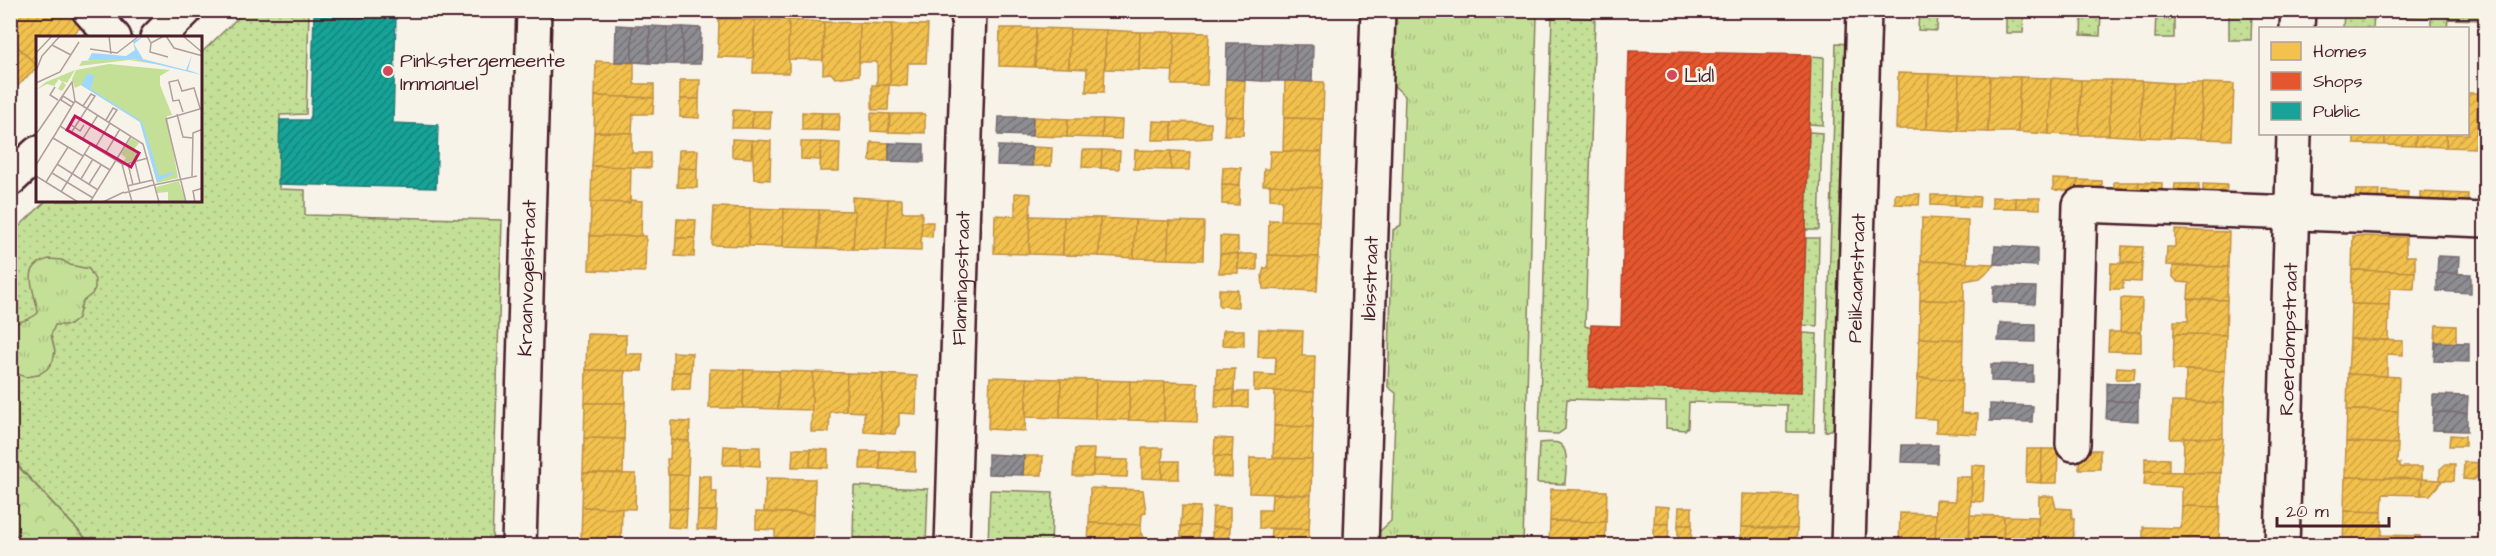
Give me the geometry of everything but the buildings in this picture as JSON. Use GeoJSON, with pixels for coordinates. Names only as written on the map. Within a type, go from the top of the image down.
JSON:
{"type":"FeatureCollection","features":[{"type":"Feature","properties":{"kind":"street"},"geometry":{"type":"LineString","coordinates":[[89,10],[112,36]]}},
{"type":"Feature","properties":{"kind":"street"},"geometry":{"type":"LineString","coordinates":[[159,36],[185,10]]}},
{"type":"Feature","properties":{"kind":"street","name":"Kraanvogelstraat"},"geometry":{"type":"LineString","coordinates":[[519,546],[534,10]]}},
{"type":"Feature","properties":{"kind":"street","name":"Flamingostraat"},"geometry":{"type":"LineString","coordinates":[[951,546],[969,10]]}},
{"type":"Feature","properties":{"kind":"street","name":"Ibisstraat"},"geometry":{"type":"LineString","coordinates":[[1360,546],[1378,10]]}},
{"type":"Feature","properties":{"kind":"street","name":"Pelikaanstraat"},"geometry":{"type":"LineString","coordinates":[[1848,546],[1864,10]]}},
{"type":"Feature","properties":{"kind":"street"},"geometry":{"type":"LineString","coordinates":[[2297,27],[2298,10]]}},
{"type":"Feature","properties":{"kind":"street","name":"Roerdompstraat"},"geometry":{"type":"LineString","coordinates":[[2282,546],[2294,135]]}},
{"type":"Feature","properties":{"kind":"street"},"geometry":{"type":"LineString","coordinates":[[10,179],[36,155]]}},
{"type":"Feature","properties":{"kind":"street"},"geometry":{"type":"LineString","coordinates":[[2073,444],[2080,205],[2486,220]]}},
{"type":"Feature","properties":{"kind":"green space"},"geometry":{"type":"Polygon","coordinates":[[[245,11],[309,11],[306,114],[280,115],[279,189],[305,190],[305,215],[502,220],[492,545],[92,545],[11,458],[11,234],[45,202],[202,202],[202,52],[245,11]]]}},
{"type":"Feature","properties":{"kind":"green space"},"geometry":{"type":"Polygon","coordinates":[[[1394,11],[1537,16],[1523,545],[1377,546],[1378,533],[1391,521],[1396,393],[1388,387],[1393,230],[1401,225],[1405,96],[1392,84],[1394,11]]]}},
{"type":"Feature","properties":{"kind":"green space"},"geometry":{"type":"Polygon","coordinates":[[[1919,11],[1938,11],[1937,31],[1918,30],[1919,11]]]}},
{"type":"Feature","properties":{"kind":"green space"},"geometry":{"type":"Polygon","coordinates":[[[2006,11],[2024,11],[2023,33],[2006,33],[2006,11]]]}},
{"type":"Feature","properties":{"kind":"green space"},"geometry":{"type":"Polygon","coordinates":[[[2082,11],[2101,11],[2100,36],[2081,35],[2082,11]]]}},
{"type":"Feature","properties":{"kind":"green space"},"geometry":{"type":"Polygon","coordinates":[[[2156,11],[2174,11],[2174,38],[2155,38],[2156,11]]]}},
{"type":"Feature","properties":{"kind":"green space"},"geometry":{"type":"Polygon","coordinates":[[[2229,11],[2252,11],[2251,40],[2229,40],[2229,11]]]}},
{"type":"Feature","properties":{"kind":"green space"},"geometry":{"type":"Polygon","coordinates":[[[2344,11],[2485,11],[2485,20],[2448,19],[2447,27],[2431,27],[2431,18],[2374,16],[2373,27],[2343,27],[2344,11]]]}},
{"type":"Feature","properties":{"kind":"green space"},"geometry":{"type":"Polygon","coordinates":[[[1552,16],[1595,18],[1585,326],[1801,393],[1803,333],[1817,334],[1814,432],[1787,432],[1787,405],[1689,402],[1688,427],[1685,430],[1666,428],[1666,402],[1567,399],[1565,429],[1558,434],[1539,433],[1552,16]]]}},
{"type":"Feature","properties":{"kind":"green space"},"geometry":{"type":"Polygon","coordinates":[[[1836,43],[1848,44],[1836,428],[1825,432],[1836,43]]]}},
{"type":"Feature","properties":{"kind":"green space"},"geometry":{"type":"Polygon","coordinates":[[[1810,56],[1824,57],[1823,125],[1809,124],[1810,56]]]}},
{"type":"Feature","properties":{"kind":"green space"},"geometry":{"type":"Polygon","coordinates":[[[1809,132],[1822,133],[1819,230],[1806,230],[1809,132]]]}},
{"type":"Feature","properties":{"kind":"green space"},"geometry":{"type":"Polygon","coordinates":[[[1806,238],[1819,238],[1817,326],[1803,325],[1806,238]]]}},
{"type":"Feature","properties":{"kind":"green space"},"geometry":{"type":"Polygon","coordinates":[[[49,259],[62,260],[70,265],[89,269],[95,280],[95,288],[92,294],[82,302],[78,318],[70,325],[55,325],[51,335],[55,351],[53,361],[47,369],[38,375],[25,377],[11,371],[11,327],[38,313],[31,274],[40,263],[49,259]]]}},
{"type":"Feature","properties":{"kind":"green space"},"geometry":{"type":"Polygon","coordinates":[[[1556,442],[1565,450],[1565,484],[1537,483],[1539,443],[1556,442]]]}},
{"type":"Feature","properties":{"kind":"green space"},"geometry":{"type":"Polygon","coordinates":[[[10,458],[88,541],[83,545],[25,545],[11,530],[10,458]]]}},
{"type":"Feature","properties":{"kind":"green space"},"geometry":{"type":"Polygon","coordinates":[[[854,486],[928,489],[926,545],[853,545],[854,486]]]}},
{"type":"Feature","properties":{"kind":"green space"},"geometry":{"type":"Polygon","coordinates":[[[990,490],[1053,492],[1051,545],[988,545],[990,490]]]}},
{"type":"Feature","properties":{"kind":"place","name":"Pinkstergemeente Immanuel"},"geometry":{"type":"Point","coordinates":[388,71]}},
{"type":"Feature","properties":{"kind":"place","name":"Lidl"},"geometry":{"type":"Point","coordinates":[1672,75]}}]}
